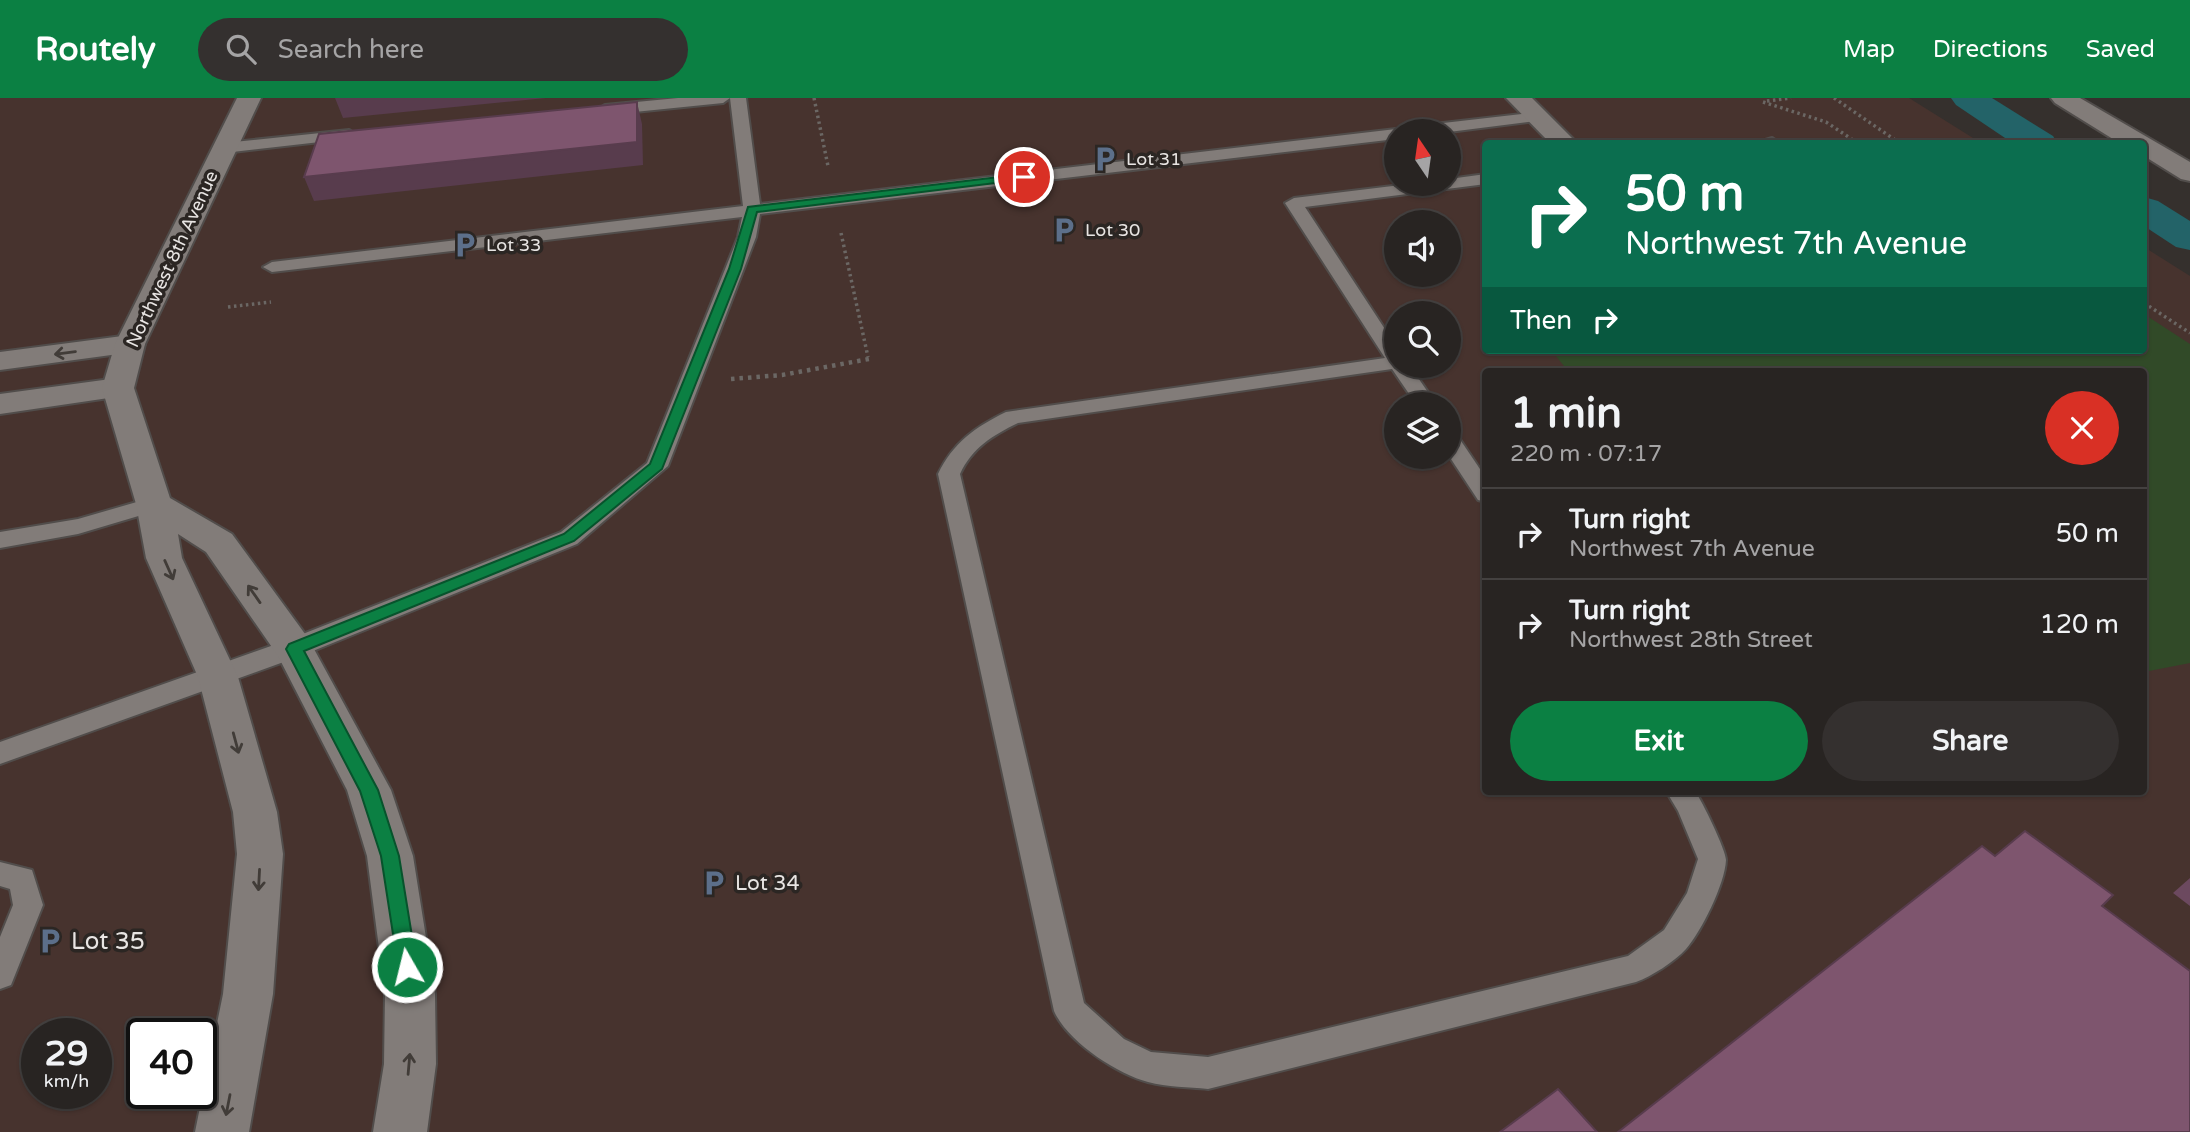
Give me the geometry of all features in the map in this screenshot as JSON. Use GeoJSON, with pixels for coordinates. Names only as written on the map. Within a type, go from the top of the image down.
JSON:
{"type":"FeatureCollection","features":[{"type":"Feature","properties":{"kind":"street","name":"Northwest 8th Avenue"},"geometry":{"type":"LineString","coordinates":[[118,388],[130,344],[249,98]]}},
{"type":"Feature","properties":{"kind":"street"},"geometry":{"type":"LineString","coordinates":[[1518,98],[1562,140]]}},
{"type":"Feature","properties":{"kind":"street"},"geometry":{"type":"LineString","coordinates":[[2063,98],[2134,140]]}},
{"type":"Feature","properties":{"kind":"street"},"geometry":{"type":"LineString","coordinates":[[2147,148],[2190,173]]}},
{"type":"Feature","properties":{"kind":"street"},"geometry":{"type":"LineString","coordinates":[[0,361],[130,344]]}},
{"type":"Feature","properties":{"kind":"street"},"geometry":{"type":"LineString","coordinates":[[0,404],[118,388],[154,504],[164,558],[218,677],[255,812],[260,854],[248,994],[222,1132]]}},
{"type":"Feature","properties":{"kind":"street"},"geometry":{"type":"LineString","coordinates":[[154,504],[219,542],[295,649],[369,790],[390,856],[410,994],[410,1064],[400,1132]]}},
{"type":"Feature","properties":{"kind":"lane"},"geometry":{"type":"LineString","coordinates":[[585,112],[723,98]]}},
{"type":"Feature","properties":{"kind":"lane"},"geometry":{"type":"LineString","coordinates":[[0,753],[295,649],[569,538],[657,466],[747,237],[752,209],[738,98]]}},
{"type":"Feature","properties":{"kind":"lane"},"geometry":{"type":"LineString","coordinates":[[1461,126],[1538,117]]}},
{"type":"Feature","properties":{"kind":"lane"},"geometry":{"type":"LineString","coordinates":[[224,148],[369,133]]}},
{"type":"Feature","properties":{"kind":"lane"},"geometry":{"type":"LineString","coordinates":[[272,267],[1384,135]]}},
{"type":"Feature","properties":{"kind":"lane"},"geometry":{"type":"LineString","coordinates":[[1461,182],[1482,180]]}},
{"type":"Feature","properties":{"kind":"lane"},"geometry":{"type":"LineString","coordinates":[[1384,192],[1294,203],[1384,342]]}},
{"type":"Feature","properties":{"kind":"lane"},"geometry":{"type":"LineString","coordinates":[[1384,363],[1013,417],[986,429],[966,444],[955,459],[950,474],[1070,1011],[1113,1050],[1149,1068],[1208,1073],[1636,968],[1675,940],[1701,897],[1712,859],[1683,795]]}},
{"type":"Feature","properties":{"kind":"lane"},"geometry":{"type":"LineString","coordinates":[[1461,458],[1482,489]]}},
{"type":"Feature","properties":{"kind":"lane"},"geometry":{"type":"LineString","coordinates":[[0,540],[48,535],[89,526],[154,504]]}},
{"type":"Feature","properties":{"kind":"lane"},"geometry":{"type":"LineString","coordinates":[[0,874],[22,878],[28,905],[0,975]]}},
{"type":"Feature","properties":{"kind":"path"},"geometry":{"type":"LineString","coordinates":[[692,378],[747,379],[869,359],[814,98]]}},
{"type":"Feature","properties":{"kind":"path"},"geometry":{"type":"LineString","coordinates":[[1791,98],[1763,102],[1816,117],[1842,128],[1855,140]]}},
{"type":"Feature","properties":{"kind":"path"},"geometry":{"type":"LineString","coordinates":[[1834,98],[1895,140]]}},
{"type":"Feature","properties":{"kind":"path"},"geometry":{"type":"LineString","coordinates":[[2147,305],[2190,333]]}},
{"type":"Feature","properties":{"kind":"shaded area"},"geometry":{"type":"Polygon","coordinates":[[[0,98],[1909,98],[1976,140],[1482,140],[1482,354],[2147,354],[2147,249],[2190,276],[2190,1132],[0,1132],[0,98]]]}},
{"type":"Feature","properties":{"kind":"green space"},"geometry":{"type":"Polygon","coordinates":[[[2147,316],[2190,344],[2190,663],[2147,671],[2147,368],[1566,368],[1554,354],[2147,354],[2147,316]]]}},
{"type":"Feature","properties":{"kind":"building"},"geometry":{"type":"Polygon","coordinates":[[[637,102],[637,142],[304,177],[319,134],[637,102]]]}},
{"type":"Feature","properties":{"kind":"building"},"geometry":{"type":"Polygon","coordinates":[[[2025,831],[2113,895],[2102,906],[2190,971],[2190,1132],[1618,1132],[1982,846],[1995,856],[2025,831]]]}},
{"type":"Feature","properties":{"kind":"building"},"geometry":{"type":"Polygon","coordinates":[[[1558,1089],[1597,1132],[1500,1132],[1558,1089]]]}},
{"type":"Feature","properties":{"kind":"waterway"},"geometry":{"type":"LineString","coordinates":[[1968,98],[2034,140]]}},
{"type":"Feature","properties":{"kind":"waterway"},"geometry":{"type":"LineString","coordinates":[[2147,211],[2190,238]]}},
{"type":"Feature","properties":{"kind":"place","name":"Lot 31"},"geometry":{"type":"Point","coordinates":[1105,159]}},
{"type":"Feature","properties":{"kind":"place","name":"Lot 30"},"geometry":{"type":"Point","coordinates":[1064,230]}},
{"type":"Feature","properties":{"kind":"place","name":"Lot 33"},"geometry":{"type":"Point","coordinates":[465,245]}},
{"type":"Feature","properties":{"kind":"place","name":"Lot 34"},"geometry":{"type":"Point","coordinates":[714,883]}},
{"type":"Feature","properties":{"kind":"place","name":"Lot 35"},"geometry":{"type":"Point","coordinates":[50,941]}},
{"type":"Feature","properties":{"kind":"route"},"geometry":{"type":"LineString","coordinates":[[407,967],[390,856],[369,790],[295,649],[569,538],[657,466],[747,237],[752,209],[1024,177]]}}]}
